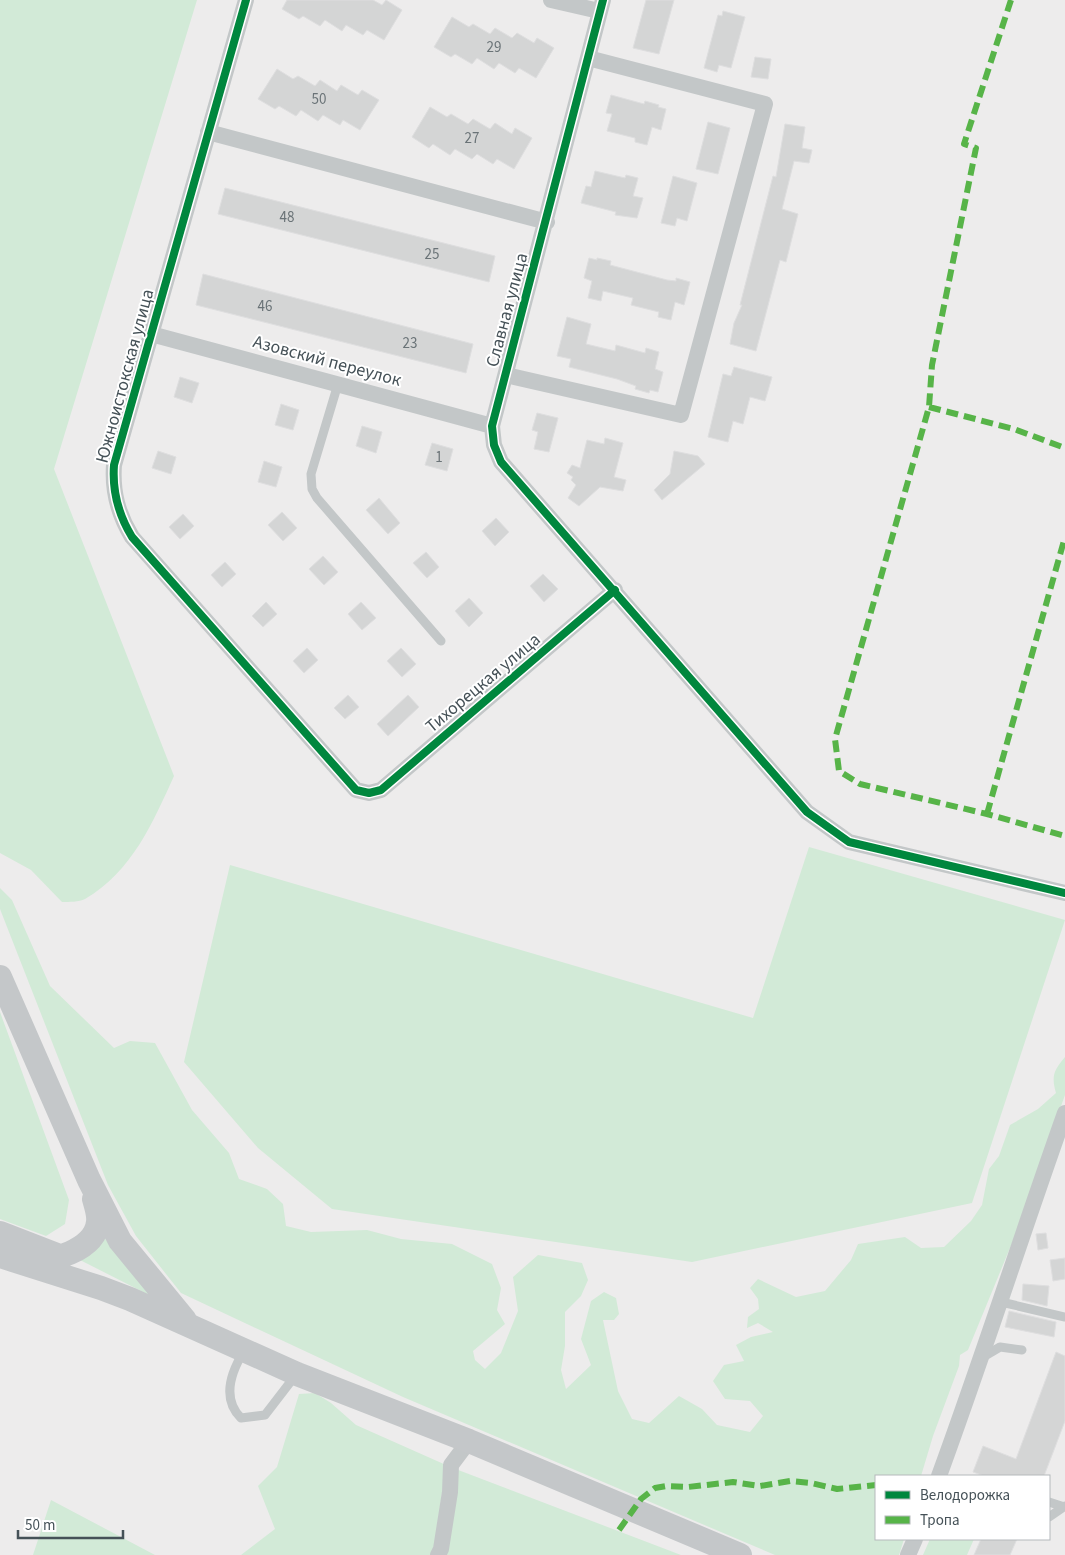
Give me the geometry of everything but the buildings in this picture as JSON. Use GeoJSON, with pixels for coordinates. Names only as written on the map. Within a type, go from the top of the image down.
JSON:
{"type":"FeatureCollection","features":[{"type":"Feature","properties":{"kind":"street","name":"Южноистокская улица"},"geometry":{"type":"LineString","coordinates":[[246,0],[114,465],[115,496],[125,525],[132,537],[356,790],[369,793]]}},
{"type":"Feature","properties":{"kind":"street"},"geometry":{"type":"LineString","coordinates":[[552,0],[601,6]]}},
{"type":"Feature","properties":{"kind":"street","name":"Славная улица"},"geometry":{"type":"LineString","coordinates":[[601,6],[547,222],[492,426],[497,454],[508,472],[615,590],[808,812],[849,842],[1065,893]]}},
{"type":"Feature","properties":{"kind":"street"},"geometry":{"type":"LineString","coordinates":[[506,375],[681,415],[766,104],[588,58]]}},
{"type":"Feature","properties":{"kind":"street"},"geometry":{"type":"LineString","coordinates":[[208,132],[547,222]]}},
{"type":"Feature","properties":{"kind":"street","name":"Азовский переулок"},"geometry":{"type":"LineString","coordinates":[[151,334],[492,426]]}},
{"type":"Feature","properties":{"kind":"street","name":"Тихорецкая улица"},"geometry":{"type":"LineString","coordinates":[[369,793],[381,790],[615,590]]}},
{"type":"Feature","properties":{"kind":"street"},"geometry":{"type":"LineString","coordinates":[[0,978],[90,1180],[120,1242],[187,1323]]}},
{"type":"Feature","properties":{"kind":"street"},"geometry":{"type":"LineString","coordinates":[[939,1475],[983,1357],[1065,1113]]}},
{"type":"Feature","properties":{"kind":"street"},"geometry":{"type":"LineString","coordinates":[[8,1259],[39,1262],[61,1256],[86,1243],[93,1235],[98,1223],[90,1180]]}},
{"type":"Feature","properties":{"kind":"street"},"geometry":{"type":"LineString","coordinates":[[0,1233],[61,1256],[101,1288]]}},
{"type":"Feature","properties":{"kind":"street"},"geometry":{"type":"LineString","coordinates":[[8,1259],[101,1288],[187,1323],[297,1374],[469,1440],[740,1555]]}},
{"type":"Feature","properties":{"kind":"street"},"geometry":{"type":"LineString","coordinates":[[438,1555],[441,1549],[450,1492],[451,1465],[469,1440]]}},
{"type":"Feature","properties":{"kind":"street"},"geometry":{"type":"LineString","coordinates":[[908,1555],[914,1540]]}},
{"type":"Feature","properties":{"kind":"lane"},"geometry":{"type":"LineString","coordinates":[[338,384],[311,474],[312,489],[316,498],[441,641]]}},
{"type":"Feature","properties":{"kind":"lane"},"geometry":{"type":"LineString","coordinates":[[1001,1302],[1065,1317]]}},
{"type":"Feature","properties":{"kind":"lane"},"geometry":{"type":"LineString","coordinates":[[983,1357],[1000,1348],[1022,1350]]}},
{"type":"Feature","properties":{"kind":"lane"},"geometry":{"type":"LineString","coordinates":[[245,1351],[234,1366],[229,1384],[233,1410],[241,1418],[266,1416],[297,1374]]}},
{"type":"Feature","properties":{"kind":"lane"},"geometry":{"type":"LineString","coordinates":[[1050,1502],[1064,1507]]}},
{"type":"Feature","properties":{"kind":"lane"},"geometry":{"type":"LineString","coordinates":[[1050,1516],[1064,1507]]}},
{"type":"Feature","properties":{"kind":"green space"},"geometry":{"type":"Polygon","coordinates":[[[0,0],[197,0],[54,469],[174,776],[149,828],[128,860],[116,875],[101,888],[85,899],[74,902],[62,902],[31,870],[0,853],[0,0]]]}},
{"type":"Feature","properties":{"kind":"green space"},"geometry":{"type":"Polygon","coordinates":[[[809,847],[1065,920],[972,1203],[692,1262],[332,1209],[258,1148],[184,1062],[230,865],[753,1018],[809,847]]]}},
{"type":"Feature","properties":{"kind":"green space"},"geometry":{"type":"Polygon","coordinates":[[[0,888],[12,900],[50,986],[114,1048],[130,1041],[155,1043],[192,1110],[229,1153],[239,1179],[267,1189],[283,1204],[286,1226],[311,1232],[367,1230],[401,1239],[452,1244],[492,1264],[501,1288],[497,1310],[505,1324],[473,1351],[475,1360],[485,1369],[501,1353],[518,1311],[513,1277],[538,1255],[582,1263],[588,1280],[581,1296],[565,1312],[565,1346],[561,1370],[566,1389],[591,1365],[581,1339],[591,1301],[604,1292],[616,1298],[619,1314],[614,1320],[603,1320],[618,1391],[632,1419],[649,1423],[679,1396],[702,1409],[717,1425],[750,1432],[763,1416],[750,1401],[725,1399],[713,1381],[724,1365],[744,1361],[736,1345],[751,1337],[773,1332],[758,1323],[747,1328],[748,1317],[759,1309],[758,1299],[750,1288],[758,1279],[796,1297],[825,1291],[851,1260],[858,1244],[905,1237],[921,1248],[944,1247],[971,1221],[982,1205],[989,1169],[999,1156],[1010,1125],[1038,1109],[1056,1093],[1054,1074],[1065,1057],[1065,1095],[1012,1243],[968,1350],[960,1355],[959,1366],[933,1436],[921,1475],[875,1475],[875,1540],[904,1540],[899,1555],[775,1555],[403,1397],[181,1293],[136,1236],[108,1185],[0,909],[0,888]]]}},
{"type":"Feature","properties":{"kind":"green space"},"geometry":{"type":"Polygon","coordinates":[[[0,1012],[69,1200],[65,1224],[46,1236],[0,1219],[0,1012]]]}},
{"type":"Feature","properties":{"kind":"green space"},"geometry":{"type":"Polygon","coordinates":[[[99,1231],[151,1296],[80,1260],[99,1231]]]}},
{"type":"Feature","properties":{"kind":"green space"},"geometry":{"type":"Polygon","coordinates":[[[315,1393],[331,1403],[356,1425],[446,1465],[433,1555],[241,1555],[275,1529],[258,1486],[277,1467],[299,1394],[315,1393]]]}},
{"type":"Feature","properties":{"kind":"green space"},"geometry":{"type":"Polygon","coordinates":[[[453,1468],[681,1555],[441,1555],[453,1468]]]}},
{"type":"Feature","properties":{"kind":"green space"},"geometry":{"type":"Polygon","coordinates":[[[51,1500],[155,1555],[33,1555],[51,1500]]]}},
{"type":"Feature","properties":{"kind":"green space"},"geometry":{"type":"Polygon","coordinates":[[[930,1540],[974,1540],[967,1555],[923,1555],[930,1540]]]}},
{"type":"Feature","properties":{"kind":"marked path"},"geometry":{"type":"LineString","coordinates":[[1011,0],[964,144],[976,148],[932,365],[929,407],[835,739],[839,771],[860,784],[987,814],[1065,836]]}},
{"type":"Feature","properties":{"kind":"marked path"},"geometry":{"type":"LineString","coordinates":[[929,407],[1014,429],[1065,448]]}},
{"type":"Feature","properties":{"kind":"marked path"},"geometry":{"type":"LineString","coordinates":[[987,814],[1065,537]]}},
{"type":"Feature","properties":{"kind":"marked path"},"geometry":{"type":"LineString","coordinates":[[619,1530],[641,1499],[655,1488],[666,1486],[688,1487],[733,1482],[760,1486],[790,1481],[811,1483],[837,1489],[875,1485]]}},
{"type":"Feature","properties":{"kind":"cycle path"},"geometry":{"type":"LineString","coordinates":[[246,0],[114,465],[115,494],[123,520],[132,537],[356,790],[369,793],[381,790],[615,590]]}},
{"type":"Feature","properties":{"kind":"cycle path"},"geometry":{"type":"LineString","coordinates":[[603,0],[492,426],[494,445],[501,462],[807,812],[849,842],[1065,893]]}}]}
